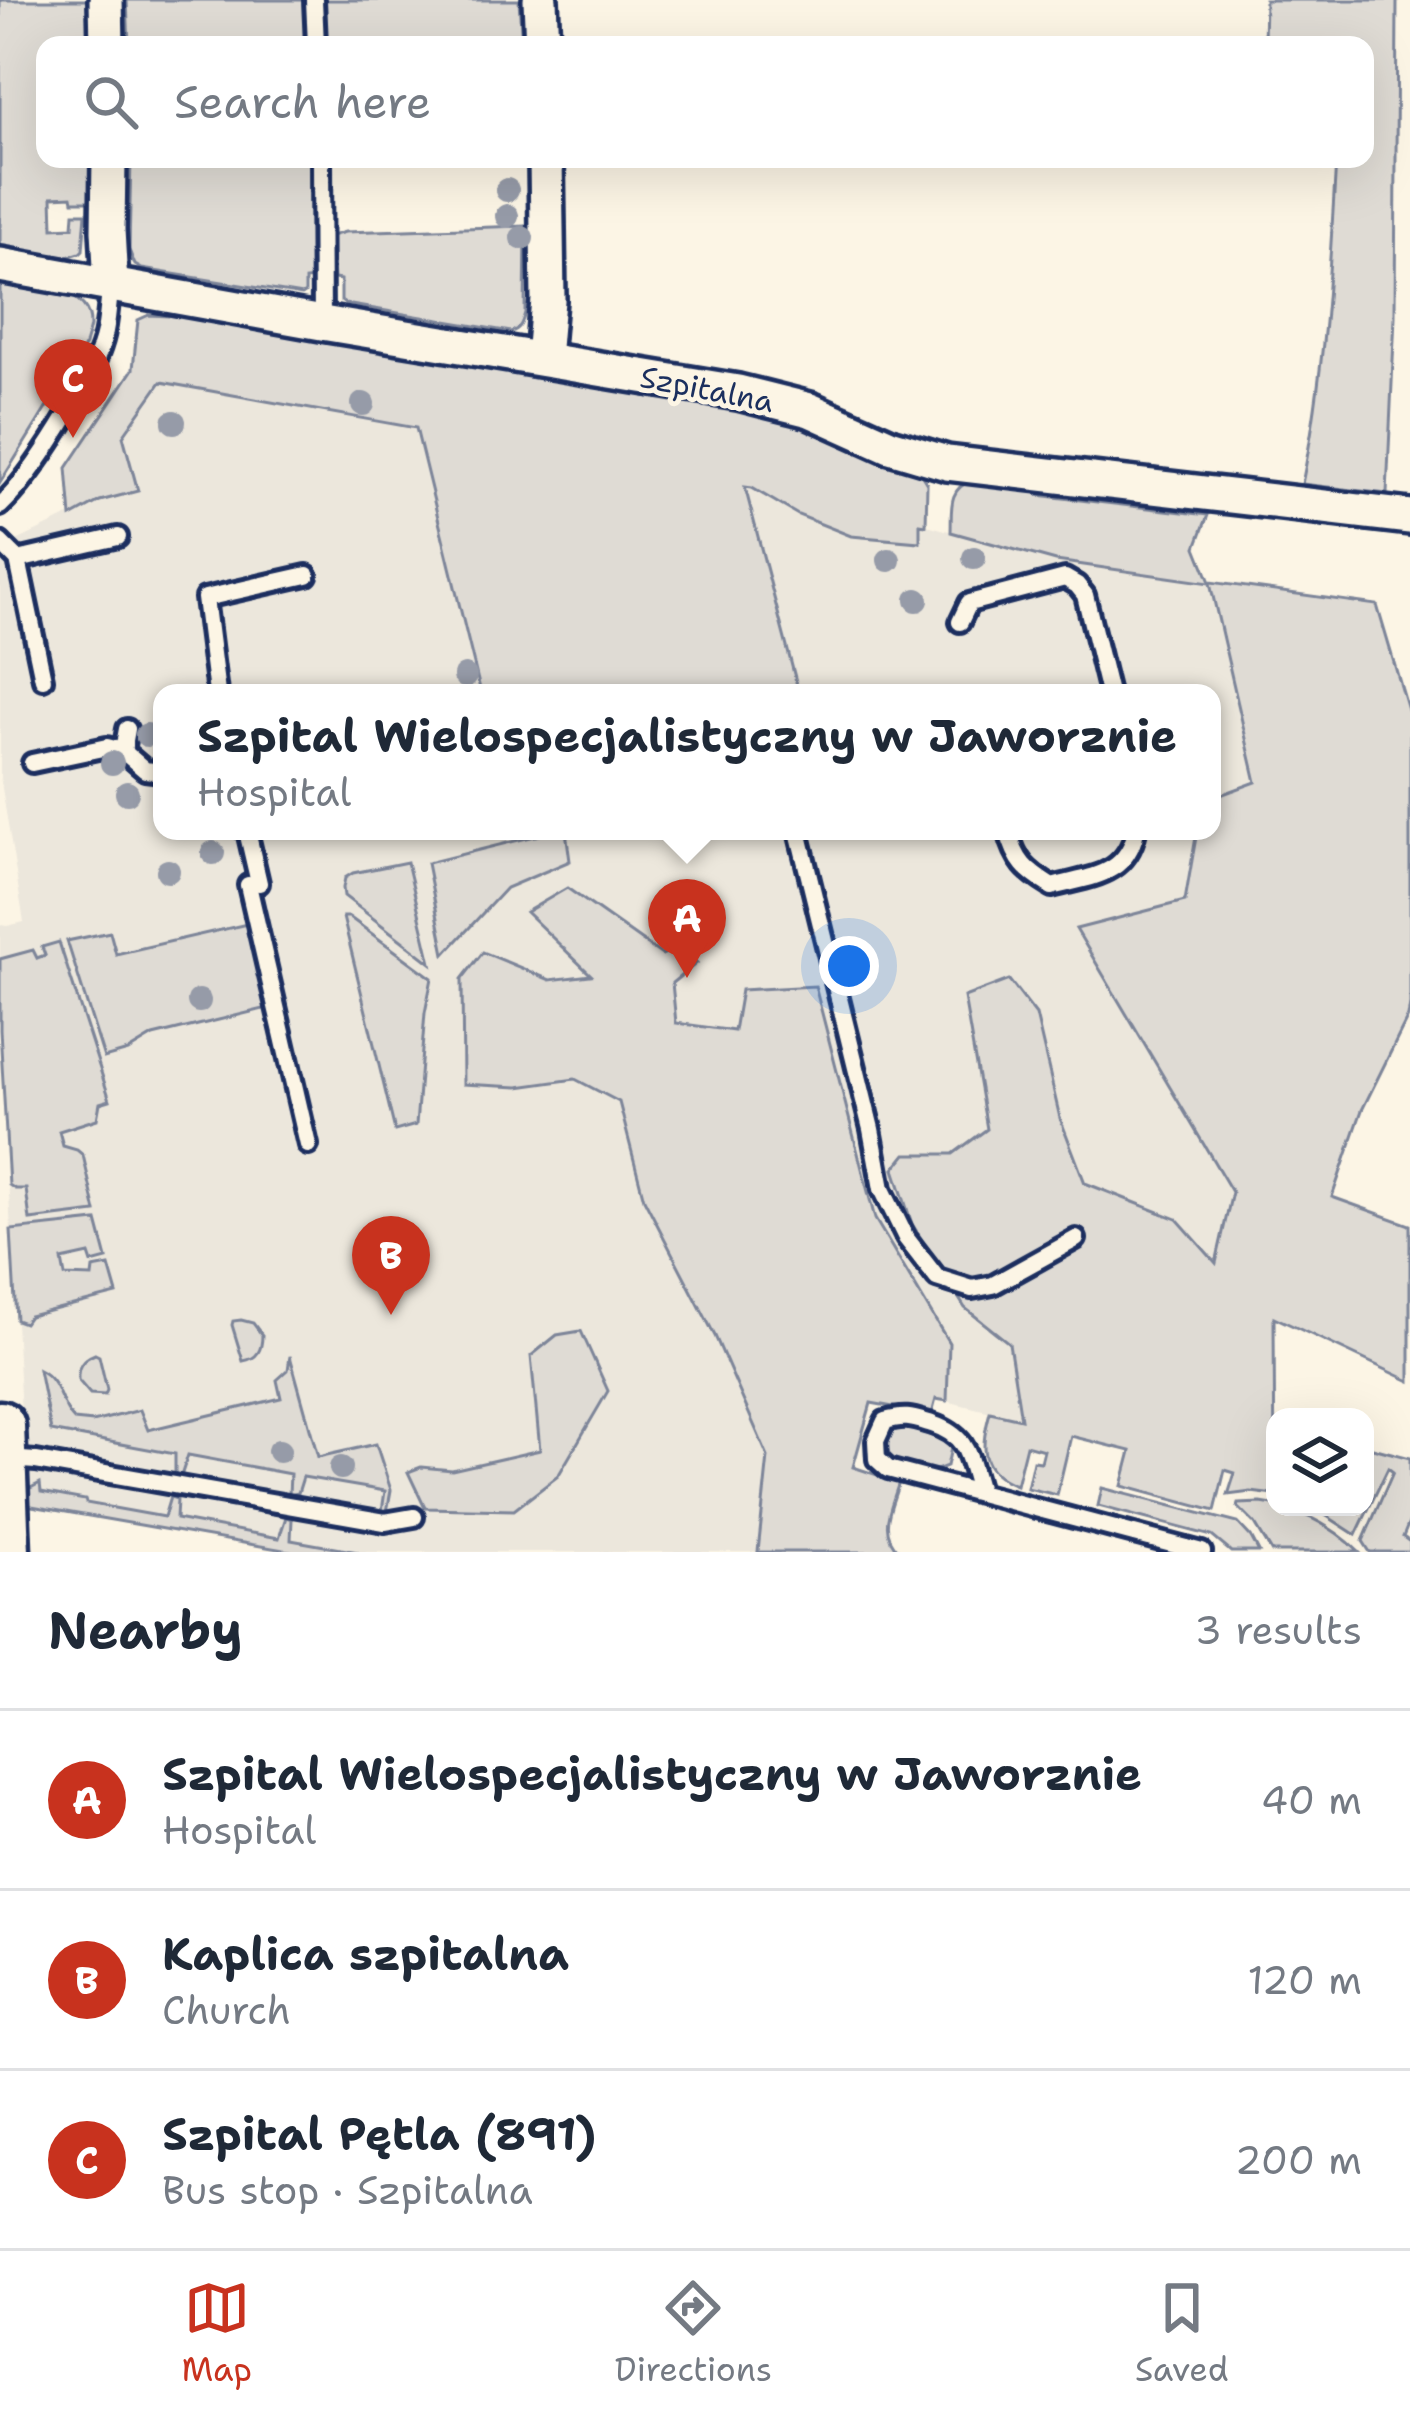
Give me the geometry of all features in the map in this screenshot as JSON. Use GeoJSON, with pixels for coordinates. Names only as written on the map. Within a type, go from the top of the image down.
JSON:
{"type":"FeatureCollection","features":[{"type":"Feature","properties":{"kind":"street"},"geometry":{"type":"LineString","coordinates":[[106,0],[107,36]]}},
{"type":"Feature","properties":{"kind":"street"},"geometry":{"type":"LineString","coordinates":[[540,0],[542,36]]}},
{"type":"Feature","properties":{"kind":"street"},"geometry":{"type":"LineString","coordinates":[[109,168],[110,284]]}},
{"type":"Feature","properties":{"kind":"street"},"geometry":{"type":"LineString","coordinates":[[543,359],[548,300],[545,168]]}},
{"type":"Feature","properties":{"kind":"street","name":"Szpitalna"},"geometry":{"type":"LineString","coordinates":[[0,266],[738,392],[810,410],[890,446],[947,464],[1410,517]]}},
{"type":"Feature","properties":{"kind":"street"},"geometry":{"type":"LineString","coordinates":[[0,1426],[5,1552]]}},
{"type":"Feature","properties":{"kind":"lane"},"geometry":{"type":"LineString","coordinates":[[314,0],[316,36]]}},
{"type":"Feature","properties":{"kind":"lane"},"geometry":{"type":"LineString","coordinates":[[321,168],[322,323]]}},
{"type":"Feature","properties":{"kind":"lane"},"geometry":{"type":"LineString","coordinates":[[0,506],[17,491],[91,375],[104,337],[110,284]]}},
{"type":"Feature","properties":{"kind":"lane"},"geometry":{"type":"LineString","coordinates":[[18,560],[118,537]]}},
{"type":"Feature","properties":{"kind":"lane"},"geometry":{"type":"LineString","coordinates":[[0,542],[18,560],[43,679]]}},
{"type":"Feature","properties":{"kind":"lane"},"geometry":{"type":"LineString","coordinates":[[216,684],[205,598],[308,574]]}},
{"type":"Feature","properties":{"kind":"lane"},"geometry":{"type":"LineString","coordinates":[[959,622],[969,603],[1065,578],[1085,595],[1106,684]]}},
{"type":"Feature","properties":{"kind":"lane"},"geometry":{"type":"LineString","coordinates":[[123,751],[127,729]]}},
{"type":"Feature","properties":{"kind":"lane"},"geometry":{"type":"LineString","coordinates":[[32,763],[107,747],[123,751],[145,770],[153,771]]}},
{"type":"Feature","properties":{"kind":"lane"},"geometry":{"type":"LineString","coordinates":[[248,840],[253,884],[308,1144]]}},
{"type":"Feature","properties":{"kind":"lane"},"geometry":{"type":"LineString","coordinates":[[800,840],[882,1189],[906,1238],[937,1278],[972,1289],[993,1285],[1076,1239]]}},
{"type":"Feature","properties":{"kind":"lane"},"geometry":{"type":"LineString","coordinates":[[1010,840],[1027,871],[1052,887],[1115,870],[1134,840]]}},
{"type":"Feature","properties":{"kind":"lane"},"geometry":{"type":"LineString","coordinates":[[979,1491],[965,1448],[953,1431],[904,1415],[885,1421],[876,1441],[877,1459],[888,1469],[1202,1552]]}},
{"type":"Feature","properties":{"kind":"lane"},"geometry":{"type":"LineString","coordinates":[[2,1459],[385,1522],[414,1517]]}},
{"type":"Feature","properties":{"kind":"shaded area"},"geometry":{"type":"Polygon","coordinates":[[[0,0],[93,0],[95,36],[36,36],[36,168],[97,168],[96,201],[52,197],[53,228],[73,227],[74,213],[86,213],[83,250],[64,258],[0,246],[0,0]]]}},
{"type":"Feature","properties":{"kind":"shaded area"},"geometry":{"type":"Polygon","coordinates":[[[127,0],[304,0],[306,36],[129,36],[127,0]]]}},
{"type":"Feature","properties":{"kind":"shaded area"},"geometry":{"type":"Polygon","coordinates":[[[319,0],[519,0],[521,36],[321,36],[319,0]]]}},
{"type":"Feature","properties":{"kind":"shaded area"},"geometry":{"type":"Polygon","coordinates":[[[1265,0],[1397,0],[1395,316],[1387,494],[1302,484],[1321,363],[1335,168],[1374,168],[1374,36],[1264,36],[1265,0]]]}},
{"type":"Feature","properties":{"kind":"shaded area"},"geometry":{"type":"Polygon","coordinates":[[[131,168],[312,168],[315,279],[305,280],[302,295],[142,269],[129,250],[131,168]]]}},
{"type":"Feature","properties":{"kind":"shaded area"},"geometry":{"type":"Polygon","coordinates":[[[526,226],[525,313],[514,331],[341,301],[331,236],[526,226]]]}},
{"type":"Feature","properties":{"kind":"shaded area"},"geometry":{"type":"Polygon","coordinates":[[[0,281],[70,295],[88,313],[90,326],[85,345],[0,483],[0,281]]]}},
{"type":"Feature","properties":{"kind":"shaded area"},"geometry":{"type":"Polygon","coordinates":[[[170,308],[784,416],[919,471],[927,484],[926,525],[920,524],[920,542],[851,536],[745,487],[797,684],[479,684],[416,428],[161,382],[123,436],[138,491],[100,501],[71,517],[67,468],[133,369],[138,320],[168,316],[170,308]]]}},
{"type":"Feature","properties":{"kind":"shaded area"},"geometry":{"type":"Polygon","coordinates":[[[161,382],[880,512],[1057,561],[1377,605],[1410,717],[1275,1158],[1266,1479],[864,1381],[778,1552],[295,1552],[26,1505],[0,1030],[0,925],[24,922],[0,776],[0,549],[100,501],[137,491],[123,436],[161,382]]]}},
{"type":"Feature","properties":{"kind":"shaded area"},"geometry":{"type":"Polygon","coordinates":[[[972,481],[1035,488],[1038,495],[1208,515],[1196,547],[1210,582],[1377,605],[1410,717],[1408,1017],[1362,1110],[1332,1197],[1410,1225],[1410,1381],[1274,1317],[1275,1408],[1266,1408],[1266,1494],[1228,1495],[1235,1473],[1225,1470],[1215,1511],[1122,1486],[1131,1451],[1071,1436],[1057,1495],[1027,1488],[1033,1461],[1041,1462],[1044,1450],[1026,1445],[1016,1485],[994,1472],[984,1446],[990,1412],[1021,1419],[1009,1343],[965,1308],[912,1224],[894,1169],[906,1154],[953,1154],[987,1129],[964,997],[1009,980],[1036,1015],[1060,1118],[1085,1183],[1177,1219],[1216,1263],[1232,1192],[1076,929],[1185,901],[1195,840],[1221,840],[1221,795],[1256,782],[1210,583],[1056,561],[951,532],[951,508],[958,489],[972,481]]]}},
{"type":"Feature","properties":{"kind":"shaded area"},"geometry":{"type":"Polygon","coordinates":[[[519,840],[567,840],[570,861],[506,888],[445,954],[427,863],[519,840]]]}},
{"type":"Feature","properties":{"kind":"shaded area"},"geometry":{"type":"Polygon","coordinates":[[[407,862],[431,963],[344,896],[345,878],[353,873],[407,862]]]}},
{"type":"Feature","properties":{"kind":"shaded area"},"geometry":{"type":"Polygon","coordinates":[[[567,888],[662,955],[680,946],[697,963],[672,983],[676,1023],[734,1031],[741,990],[815,986],[875,1219],[949,1343],[947,1401],[936,1399],[932,1414],[871,1403],[853,1467],[899,1482],[887,1527],[900,1552],[758,1552],[768,1457],[715,1336],[644,1199],[619,1102],[575,1079],[518,1087],[463,1084],[462,979],[483,952],[550,980],[591,975],[526,912],[567,888]]]}},
{"type":"Feature","properties":{"kind":"shaded area"},"geometry":{"type":"Polygon","coordinates":[[[343,917],[432,978],[416,1125],[395,1131],[343,917]]]}},
{"type":"Feature","properties":{"kind":"shaded area"},"geometry":{"type":"Polygon","coordinates":[[[247,924],[268,1008],[153,1036],[104,1058],[67,941],[110,932],[116,954],[247,924]]]}},
{"type":"Feature","properties":{"kind":"shaded area"},"geometry":{"type":"Polygon","coordinates":[[[59,942],[110,1100],[100,1103],[97,1119],[59,1131],[63,1146],[83,1155],[96,1212],[30,1220],[26,1189],[9,1185],[0,959],[33,950],[37,958],[45,955],[42,947],[59,942]]]}},
{"type":"Feature","properties":{"kind":"shaded area"},"geometry":{"type":"Polygon","coordinates":[[[97,1221],[107,1259],[92,1263],[89,1254],[62,1260],[65,1276],[92,1277],[93,1269],[109,1266],[117,1294],[29,1316],[24,1323],[16,1320],[11,1230],[97,1221]]]}},
{"type":"Feature","properties":{"kind":"shaded area"},"geometry":{"type":"Polygon","coordinates":[[[241,1320],[253,1323],[262,1335],[258,1352],[243,1361],[232,1325],[241,1320]]]}},
{"type":"Feature","properties":{"kind":"shaded area"},"geometry":{"type":"Polygon","coordinates":[[[581,1331],[608,1391],[558,1476],[514,1510],[425,1508],[408,1472],[421,1467],[452,1470],[540,1450],[531,1356],[557,1335],[581,1331]]]}},
{"type":"Feature","properties":{"kind":"shaded area"},"geometry":{"type":"Polygon","coordinates":[[[95,1354],[105,1395],[90,1394],[78,1380],[81,1364],[95,1354]]]}},
{"type":"Feature","properties":{"kind":"shaded area"},"geometry":{"type":"Polygon","coordinates":[[[290,1356],[318,1457],[376,1444],[391,1490],[387,1512],[382,1511],[385,1491],[303,1477],[298,1493],[289,1495],[290,1474],[188,1455],[181,1476],[175,1474],[175,1454],[51,1431],[39,1370],[51,1380],[74,1420],[93,1422],[140,1410],[148,1430],[281,1398],[277,1380],[288,1370],[290,1356]]]}},
{"type":"Feature","properties":{"kind":"shaded area"},"geometry":{"type":"Polygon","coordinates":[[[906,1427],[947,1441],[951,1448],[947,1466],[934,1471],[892,1459],[887,1449],[892,1431],[906,1427]]]}},
{"type":"Feature","properties":{"kind":"shaded area"},"geometry":{"type":"Polygon","coordinates":[[[1374,1448],[1410,1458],[1410,1520],[1403,1537],[1410,1542],[1410,1552],[1370,1552],[1363,1541],[1393,1472],[1388,1468],[1374,1497],[1374,1448]]]}},
{"type":"Feature","properties":{"kind":"shaded area"},"geometry":{"type":"Polygon","coordinates":[[[40,1483],[41,1492],[164,1517],[170,1497],[177,1499],[176,1519],[279,1538],[286,1517],[292,1519],[291,1540],[358,1552],[295,1552],[26,1505],[27,1490],[40,1483]]]}},
{"type":"Feature","properties":{"kind":"shaded area"},"geometry":{"type":"Polygon","coordinates":[[[1102,1488],[1238,1523],[1259,1552],[1231,1552],[1212,1536],[1098,1506],[1102,1488]]]}},
{"type":"Feature","properties":{"kind":"shaded area"},"geometry":{"type":"Polygon","coordinates":[[[1239,1504],[1266,1504],[1266,1516],[1313,1519],[1359,1552],[1272,1552],[1239,1504]]]}},
{"type":"Feature","properties":{"kind":"shaded area"},"geometry":{"type":"Polygon","coordinates":[[[1327,1516],[1365,1516],[1356,1535],[1327,1516]]]}},
{"type":"Feature","properties":{"kind":"place","name":"Szpital Pętla (891)"},"geometry":{"type":"Point","coordinates":[73,438]}},
{"type":"Feature","properties":{"kind":"place","name":"Szpital Wielospecjalistyczny w Jaworznie"},"geometry":{"type":"Point","coordinates":[687,978]}},
{"type":"Feature","properties":{"kind":"place","name":"Kaplica szpitalna"},"geometry":{"type":"Point","coordinates":[391,1315]}}]}
